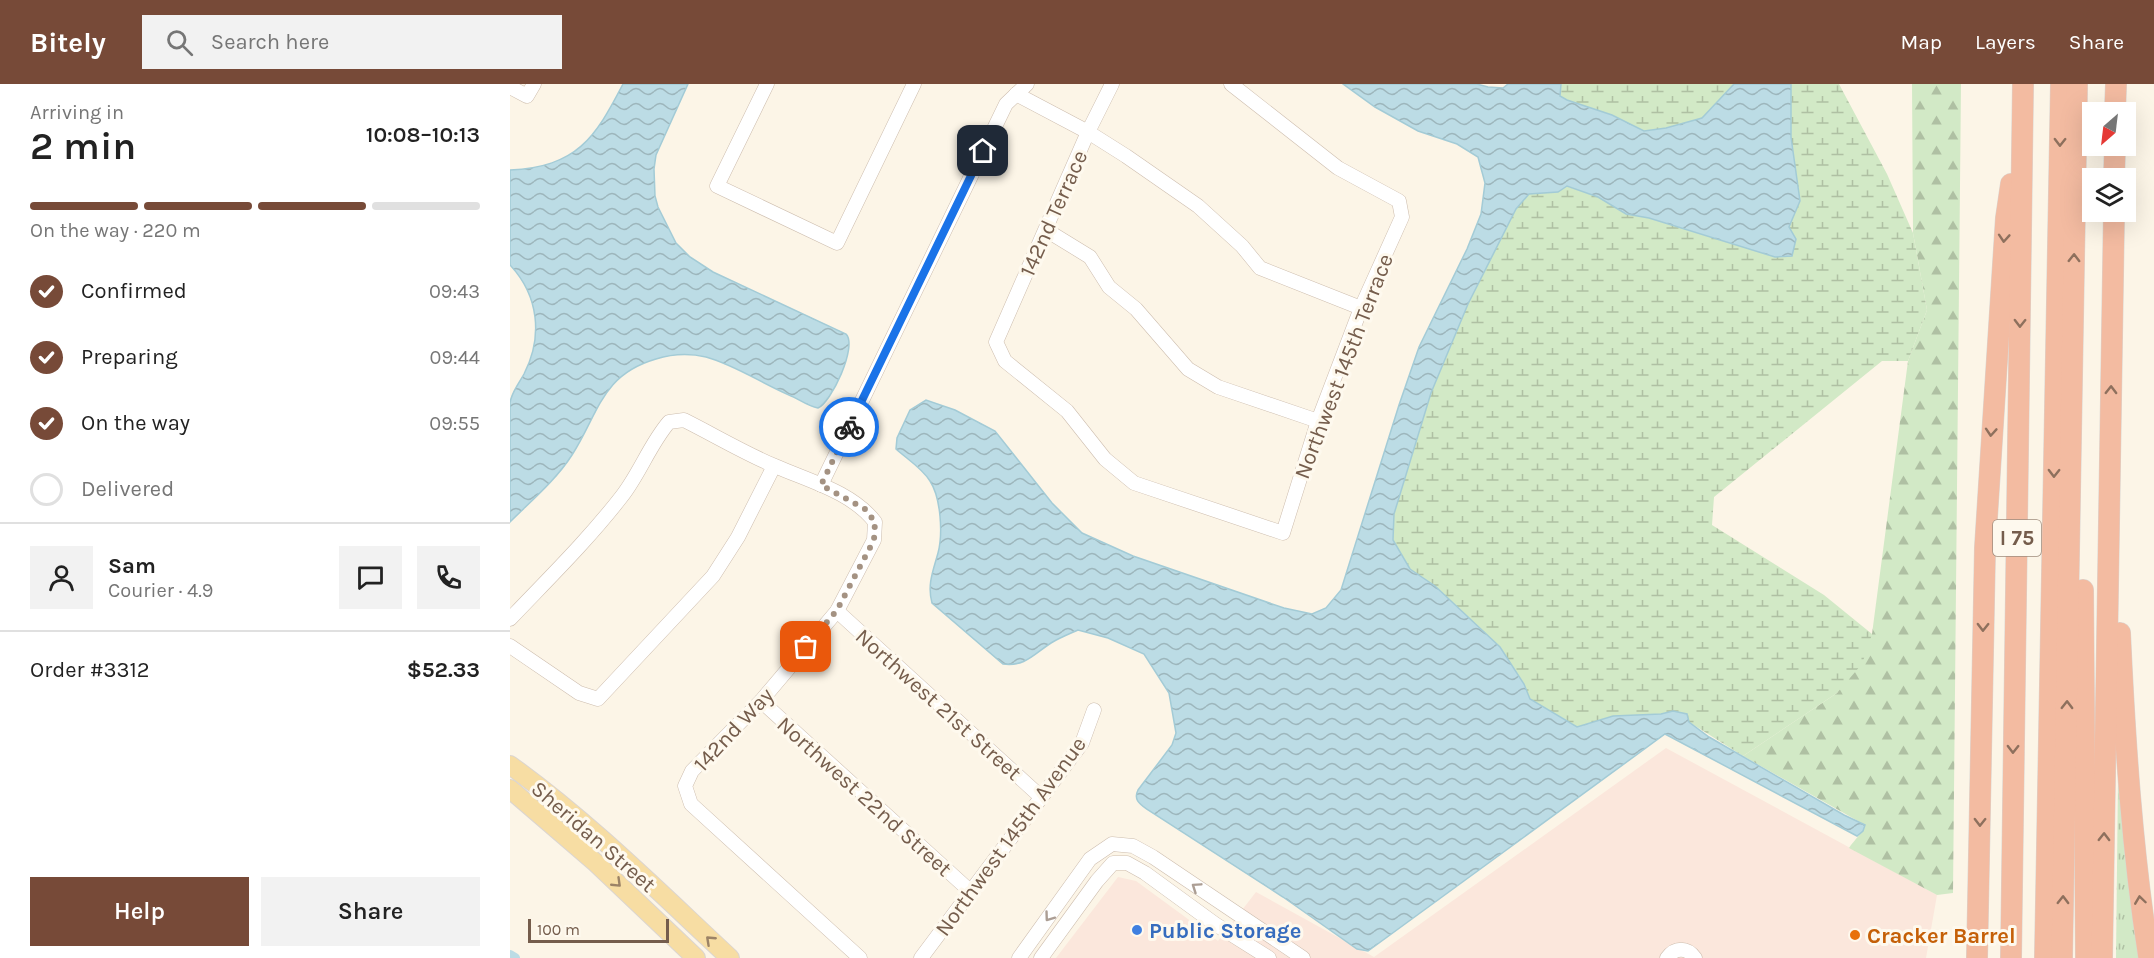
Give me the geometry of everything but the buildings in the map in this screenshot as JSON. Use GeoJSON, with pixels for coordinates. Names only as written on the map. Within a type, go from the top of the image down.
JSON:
{"type":"FeatureCollection","features":[{"type":"Feature","properties":{"kind":"highway","name":"I 75"},"geometry":{"type":"LineString","coordinates":[[2011,958],[2023,84]]}},
{"type":"Feature","properties":{"kind":"highway"},"geometry":{"type":"LineString","coordinates":[[2045,958],[2061,84]]}},
{"type":"Feature","properties":{"kind":"highway"},"geometry":{"type":"LineString","coordinates":[[2062,958],[2077,84]]}},
{"type":"Feature","properties":{"kind":"highway"},"geometry":{"type":"LineString","coordinates":[[2115,102],[2116,84]]}},
{"type":"Feature","properties":{"kind":"highway"},"geometry":{"type":"LineString","coordinates":[[1977,958],[1983,615],[1988,485],[2006,218],[2022,118]]}},
{"type":"Feature","properties":{"kind":"highway"},"geometry":{"type":"LineString","coordinates":[[2102,958],[2114,222]]}},
{"type":"Feature","properties":{"kind":"highway"},"geometry":{"type":"LineString","coordinates":[[2074,283],[2081,304],[2080,434],[2086,958]]}},
{"type":"Feature","properties":{"kind":"highway"},"geometry":{"type":"LineString","coordinates":[[2110,419],[2126,763],[2140,903],[2150,958]]}},
{"type":"Feature","properties":{"kind":"main road","name":"Sheridan Street"},"geometry":{"type":"LineString","coordinates":[[510,765],[605,841],[730,958]]}},
{"type":"Feature","properties":{"kind":"main road","name":"Sheridan Street"},"geometry":{"type":"LineString","coordinates":[[510,789],[596,863],[696,958]]}},
{"type":"Feature","properties":{"kind":"street"},"geometry":{"type":"LineString","coordinates":[[767,84],[717,186],[837,243],[914,84]]}},
{"type":"Feature","properties":{"kind":"street"},"geometry":{"type":"LineString","coordinates":[[510,619],[588,536],[624,493],[661,431],[669,422],[684,420],[774,466],[821,485],[1006,104],[1016,89],[1027,84]]}},
{"type":"Feature","properties":{"kind":"street","name":"142nd Terrace"},"geometry":{"type":"LineString","coordinates":[[1112,84],[1088,132],[996,342],[1005,361],[1066,411],[1105,459],[1134,483],[1283,533]]}},
{"type":"Feature","properties":{"kind":"street","name":"Northwest 145th Terrace"},"geometry":{"type":"LineString","coordinates":[[1231,84],[1338,168],[1399,201],[1402,218],[1361,308],[1317,421],[1283,533]]}},
{"type":"Feature","properties":{"kind":"street"},"geometry":{"type":"LineString","coordinates":[[510,87],[531,90]]}},
{"type":"Feature","properties":{"kind":"street"},"geometry":{"type":"LineString","coordinates":[[1016,89],[1126,156],[1198,206],[1242,246],[1260,268],[1361,308]]}},
{"type":"Feature","properties":{"kind":"street"},"geometry":{"type":"LineString","coordinates":[[1046,230],[1090,257],[1109,287],[1136,309],[1188,369],[1218,387],[1317,421]]}},
{"type":"Feature","properties":{"kind":"street"},"geometry":{"type":"LineString","coordinates":[[510,646],[579,693],[598,699],[713,576],[738,537],[774,466]]}},
{"type":"Feature","properties":{"kind":"street","name":"142nd Way"},"geometry":{"type":"LineString","coordinates":[[821,485],[865,509],[875,522],[874,540],[837,610],[760,701],[692,771],[685,786],[691,804],[860,958]]}},
{"type":"Feature","properties":{"kind":"street","name":"Northwest 21st Street"},"geometry":{"type":"LineString","coordinates":[[837,610],[1041,797]]}},
{"type":"Feature","properties":{"kind":"street","name":"Northwest 22nd Street"},"geometry":{"type":"LineString","coordinates":[[760,701],[970,891]]}},
{"type":"Feature","properties":{"kind":"street","name":"Northwest 145th Avenue"},"geometry":{"type":"LineString","coordinates":[[921,958],[1082,743],[1094,710]]}},
{"type":"Feature","properties":{"kind":"street"},"geometry":{"type":"LineString","coordinates":[[1019,958],[1090,859],[1112,844],[1133,846],[1153,857],[1303,958]]}},
{"type":"Feature","properties":{"kind":"street"},"geometry":{"type":"LineString","coordinates":[[1041,958],[1097,881],[1113,863],[1127,863],[1145,873],[1215,924],[1269,958]]}},
{"type":"Feature","properties":{"kind":"street"},"geometry":{"type":"LineString","coordinates":[[1667,958],[1671,952],[1681,949],[1691,952],[1695,958]]}},
{"type":"Feature","properties":{"kind":"shaded area"},"geometry":{"type":"Polygon","coordinates":[[[1666,748],[1937,895],[1926,958],[1056,958],[1118,877],[1136,881],[1218,941],[1256,892],[1374,957],[1666,748]]]}},
{"type":"Feature","properties":{"kind":"green space"},"geometry":{"type":"Polygon","coordinates":[[[1561,84],[1734,84],[1703,118],[1666,128],[1644,131],[1612,115],[1567,100],[1560,96],[1561,84]]]}},
{"type":"Feature","properties":{"kind":"green space"},"geometry":{"type":"Polygon","coordinates":[[[1791,84],[1839,84],[1887,174],[1913,233],[1927,310],[1908,361],[1882,361],[1714,497],[1712,525],[1824,595],[1872,634],[1862,664],[1837,693],[1743,756],[1689,722],[1686,714],[1673,711],[1661,714],[1613,716],[1577,727],[1530,699],[1524,684],[1500,647],[1435,586],[1410,569],[1393,540],[1394,514],[1431,393],[1468,304],[1516,209],[1529,193],[1558,192],[1566,186],[1598,197],[1626,214],[1649,218],[1775,257],[1792,256],[1789,227],[1800,201],[1791,137],[1791,84]]]}},
{"type":"Feature","properties":{"kind":"green space"},"geometry":{"type":"Polygon","coordinates":[[[1912,84],[1961,84],[1953,893],[1937,895],[1849,848],[1865,825],[1743,756],[1837,693],[1872,634],[1908,361],[1927,310],[1913,233],[1912,84]]]}},
{"type":"Feature","properties":{"kind":"green space"},"geometry":{"type":"Polygon","coordinates":[[[2118,779],[2143,958],[2116,958],[2118,779]]]}},
{"type":"Feature","properties":{"kind":"water"},"geometry":{"type":"Polygon","coordinates":[[[623,84],[688,84],[656,155],[654,169],[655,196],[658,207],[676,243],[690,257],[713,272],[846,334],[849,340],[849,350],[836,386],[818,408],[706,357],[674,355],[638,366],[612,385],[566,464],[510,522],[510,403],[530,360],[536,331],[532,303],[527,290],[510,265],[510,170],[533,168],[568,156],[593,134],[623,84]]]}},
{"type":"Feature","properties":{"kind":"water"},"geometry":{"type":"Polygon","coordinates":[[[1343,84],[1477,84],[1503,88],[1508,84],[1561,84],[1560,96],[1567,100],[1612,115],[1644,131],[1666,128],[1702,118],[1734,84],[1791,84],[1791,137],[1800,201],[1789,227],[1796,239],[1792,256],[1775,257],[1649,218],[1626,214],[1598,197],[1567,186],[1558,192],[1529,194],[1516,209],[1468,304],[1431,393],[1394,514],[1393,540],[1410,569],[1435,586],[1500,647],[1524,684],[1530,699],[1577,727],[1613,716],[1661,714],[1673,711],[1687,714],[1689,722],[1709,737],[1865,825],[1863,831],[1857,836],[1665,734],[1368,951],[1357,949],[1283,897],[1138,802],[1136,796],[1138,790],[1172,745],[1176,733],[1169,693],[1144,654],[1108,638],[1078,630],[1054,641],[1023,662],[1003,664],[932,603],[930,584],[940,536],[937,497],[927,476],[896,449],[897,438],[910,410],[926,400],[955,410],[995,431],[1052,503],[1082,533],[1133,556],[1284,608],[1312,614],[1326,608],[1341,590],[1419,347],[1467,249],[1481,214],[1485,183],[1478,157],[1457,144],[1418,131],[1375,107],[1343,84]]]}},
{"type":"Feature","properties":{"kind":"waterway"},"geometry":{"type":"LineString","coordinates":[[510,955],[515,958]]}},
{"type":"Feature","properties":{"kind":"way so far"},"geometry":{"type":"LineString","coordinates":[[806,647],[837,610],[874,540],[875,522],[865,509],[821,485],[849,427]]}},
{"type":"Feature","properties":{"kind":"place","name":"Public Storage"},"geometry":{"type":"Point","coordinates":[1137,930]}},
{"type":"Feature","properties":{"kind":"place","name":"Cracker Barrel"},"geometry":{"type":"Point","coordinates":[1855,935]}},
{"type":"Feature","properties":{"kind":"route"},"geometry":{"type":"LineString","coordinates":[[849,427],[983,151]]}}]}
